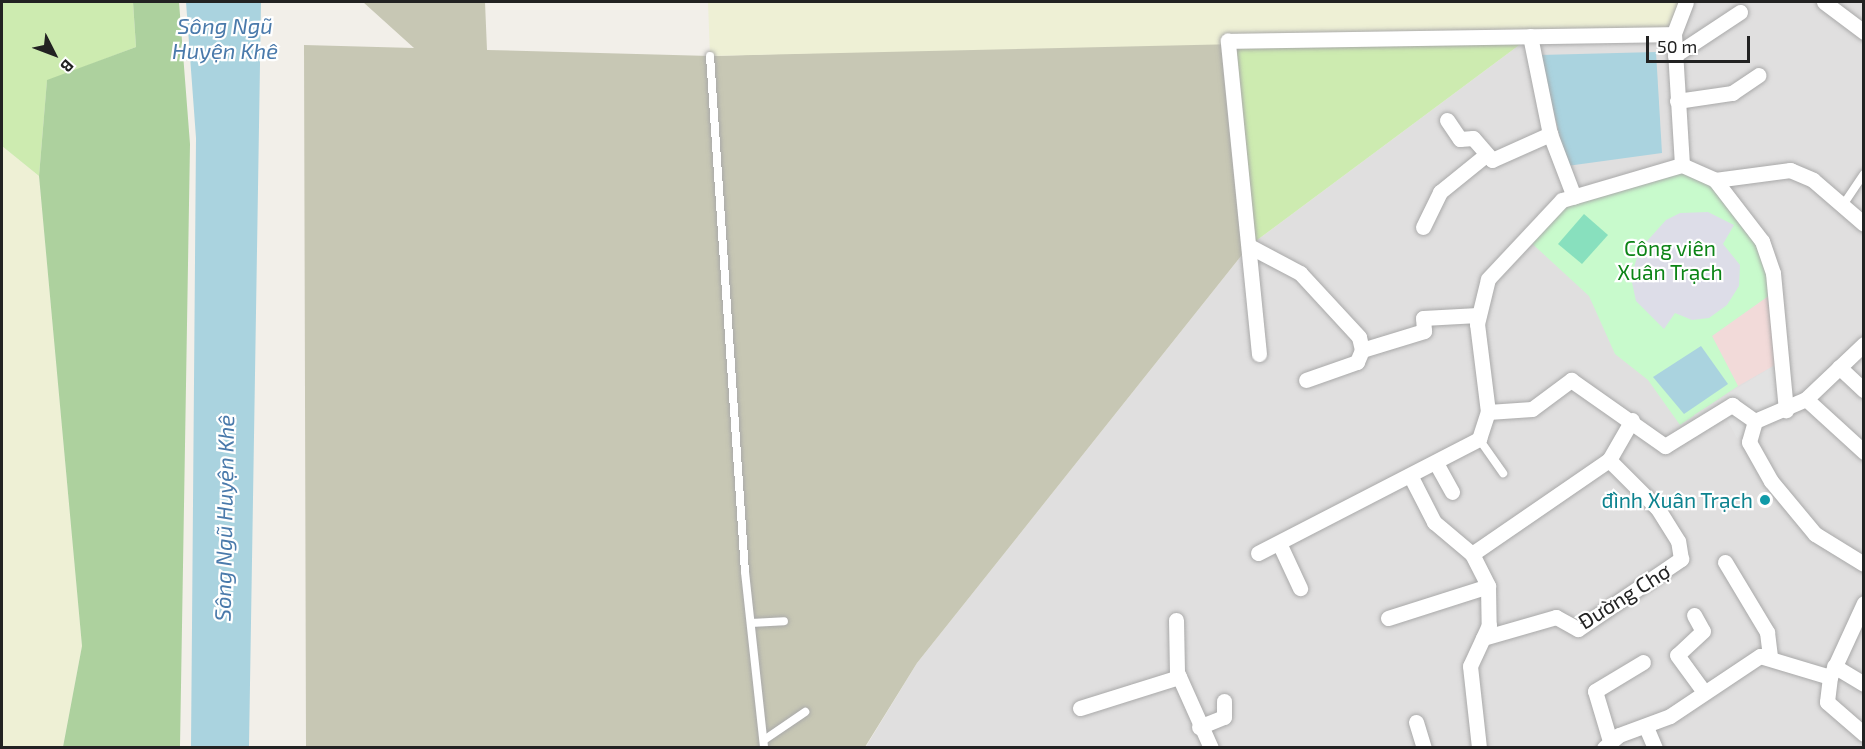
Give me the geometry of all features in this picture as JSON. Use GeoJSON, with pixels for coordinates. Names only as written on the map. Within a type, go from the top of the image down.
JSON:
{"type":"FeatureCollection","features":[{"type":"Feature","properties":{"kind":"street"},"geometry":{"type":"LineString","coordinates":[[1682,165],[1674,34],[1686,2]]}},
{"type":"Feature","properties":{"kind":"street"},"geometry":{"type":"LineString","coordinates":[[1824,2],[1863,32]]}},
{"type":"Feature","properties":{"kind":"street"},"geometry":{"type":"LineString","coordinates":[[1675,55],[1740,12]]}},
{"type":"Feature","properties":{"kind":"street"},"geometry":{"type":"LineString","coordinates":[[1259,354],[1228,41],[1674,34]]}},
{"type":"Feature","properties":{"kind":"street"},"geometry":{"type":"LineString","coordinates":[[1530,36],[1550,134],[1574,197]]}},
{"type":"Feature","properties":{"kind":"street"},"geometry":{"type":"LineString","coordinates":[[1677,101],[1732,93],[1759,75]]}},
{"type":"Feature","properties":{"kind":"street"},"geometry":{"type":"LineString","coordinates":[[1447,120],[1460,139],[1473,138],[1487,154],[1498,159],[1550,134]]}},
{"type":"Feature","properties":{"kind":"street"},"geometry":{"type":"LineString","coordinates":[[1423,227],[1440,192],[1487,154]]}},
{"type":"Feature","properties":{"kind":"street"},"geometry":{"type":"LineString","coordinates":[[1258,553],[1411,477],[1479,439],[1488,412],[1478,315],[1488,279],[1562,200],[1682,165],[1715,180],[1746,214],[1773,273],[1786,410]]}},
{"type":"Feature","properties":{"kind":"street"},"geometry":{"type":"LineString","coordinates":[[1715,180],[1790,170],[1843,205],[1863,224]]}},
{"type":"Feature","properties":{"kind":"street"},"geometry":{"type":"LineString","coordinates":[[1249,246],[1300,273],[1326,295],[1349,320],[1362,350]]}},
{"type":"Feature","properties":{"kind":"street"},"geometry":{"type":"LineString","coordinates":[[1306,381],[1352,366],[1362,350],[1424,331],[1423,318],[1478,315]]}},
{"type":"Feature","properties":{"kind":"street"},"geometry":{"type":"LineString","coordinates":[[1755,421],[1786,410],[1806,399],[1863,344]]}},
{"type":"Feature","properties":{"kind":"street"},"geometry":{"type":"LineString","coordinates":[[1839,367],[1863,390]]}},
{"type":"Feature","properties":{"kind":"street"},"geometry":{"type":"LineString","coordinates":[[1488,412],[1532,409],[1571,381],[1632,420],[1665,446],[1732,405],[1755,421]]}},
{"type":"Feature","properties":{"kind":"street"},"geometry":{"type":"LineString","coordinates":[[1806,399],[1863,453]]}},
{"type":"Feature","properties":{"kind":"street"},"geometry":{"type":"LineString","coordinates":[[1472,554],[1609,460],[1632,420]]}},
{"type":"Feature","properties":{"kind":"street"},"geometry":{"type":"LineString","coordinates":[[1755,421],[1749,442],[1771,481],[1815,534],[1863,564]]}},
{"type":"Feature","properties":{"kind":"street","name":"Đường Chợ"},"geometry":{"type":"LineString","coordinates":[[1483,638],[1556,617],[1578,629],[1681,559],[1678,541],[1657,508],[1609,460]]}},
{"type":"Feature","properties":{"kind":"street"},"geometry":{"type":"LineString","coordinates":[[1436,463],[1452,492]]}},
{"type":"Feature","properties":{"kind":"street"},"geometry":{"type":"LineString","coordinates":[[1411,477],[1434,522],[1472,554],[1488,586],[1490,618],[1470,666],[1476,747]]}},
{"type":"Feature","properties":{"kind":"street"},"geometry":{"type":"LineString","coordinates":[[1279,543],[1300,588]]}},
{"type":"Feature","properties":{"kind":"street"},"geometry":{"type":"LineString","coordinates":[[1725,561],[1767,633],[1770,656]]}},
{"type":"Feature","properties":{"kind":"street"},"geometry":{"type":"LineString","coordinates":[[1388,618],[1488,586]]}},
{"type":"Feature","properties":{"kind":"street"},"geometry":{"type":"LineString","coordinates":[[1863,603],[1832,672],[1828,706],[1863,734]]}},
{"type":"Feature","properties":{"kind":"street"},"geometry":{"type":"LineString","coordinates":[[1694,615],[1703,631],[1677,656],[1704,693]]}},
{"type":"Feature","properties":{"kind":"street"},"geometry":{"type":"LineString","coordinates":[[1176,620],[1179,677],[1207,746]]}},
{"type":"Feature","properties":{"kind":"street"},"geometry":{"type":"LineString","coordinates":[[1643,662],[1595,690],[1607,744],[1646,727],[1704,693],[1751,659],[1770,656],[1832,672],[1863,684]]}},
{"type":"Feature","properties":{"kind":"street"},"geometry":{"type":"LineString","coordinates":[[1080,708],[1179,677]]}},
{"type":"Feature","properties":{"kind":"street"},"geometry":{"type":"LineString","coordinates":[[1200,727],[1224,717],[1224,701]]}},
{"type":"Feature","properties":{"kind":"street"},"geometry":{"type":"LineString","coordinates":[[1416,722],[1424,747]]}},
{"type":"Feature","properties":{"kind":"street"},"geometry":{"type":"LineString","coordinates":[[1646,727],[1655,747]]}},
{"type":"Feature","properties":{"kind":"lane"},"geometry":{"type":"LineString","coordinates":[[710,56],[751,623],[764,744]]}},
{"type":"Feature","properties":{"kind":"lane"},"geometry":{"type":"LineString","coordinates":[[1843,205],[1863,174]]}},
{"type":"Feature","properties":{"kind":"lane"},"geometry":{"type":"LineString","coordinates":[[1479,439],[1503,473]]}},
{"type":"Feature","properties":{"kind":"lane"},"geometry":{"type":"LineString","coordinates":[[751,623],[784,621]]}},
{"type":"Feature","properties":{"kind":"lane"},"geometry":{"type":"LineString","coordinates":[[764,744],[805,712]]}},
{"type":"Feature","properties":{"kind":"shaded area"},"geometry":{"type":"Polygon","coordinates":[[[363,2],[485,2],[487,50],[710,56],[1228,41],[1249,246],[917,663],[865,747],[306,747],[304,45],[414,48],[363,2]]]}},
{"type":"Feature","properties":{"kind":"shaded area"},"geometry":{"type":"Polygon","coordinates":[[[708,2],[1686,2],[1674,34],[710,56],[708,2]]]}},
{"type":"Feature","properties":{"kind":"shaded area"},"geometry":{"type":"Polygon","coordinates":[[[1686,2],[1863,2],[1863,747],[865,748],[917,663],[1249,246],[1530,37],[1686,2]]]}},
{"type":"Feature","properties":{"kind":"shaded area"},"geometry":{"type":"Polygon","coordinates":[[[2,146],[39,176],[82,646],[63,747],[2,747],[2,146]]]}},
{"type":"Feature","properties":{"kind":"shaded area"},"geometry":{"type":"Polygon","coordinates":[[[1708,212],[1734,225],[1723,244],[1740,265],[1739,286],[1727,305],[1709,318],[1692,320],[1675,313],[1664,329],[1636,301],[1631,278],[1639,250],[1666,220],[1680,213],[1708,212]]]}},
{"type":"Feature","properties":{"kind":"shaded area"},"geometry":{"type":"Polygon","coordinates":[[[1774,292],[1775,365],[1738,386],[1712,336],[1774,292]]]}},
{"type":"Feature","properties":{"kind":"shaded area"},"geometry":{"type":"Polygon","coordinates":[[[1775,365],[1778,402],[1758,424],[1737,438],[1725,416],[1703,431],[1694,415],[1775,365]]]}},
{"type":"Feature","properties":{"kind":"green space"},"geometry":{"type":"Polygon","coordinates":[[[2,2],[133,2],[136,47],[47,81],[39,176],[2,146],[2,2]]]}},
{"type":"Feature","properties":{"kind":"green space"},"geometry":{"type":"Polygon","coordinates":[[[133,2],[179,2],[190,144],[180,747],[63,747],[82,646],[39,176],[47,80],[136,47],[133,2]]]}},
{"type":"Feature","properties":{"kind":"green space"},"geometry":{"type":"Polygon","coordinates":[[[1530,37],[1249,246],[1228,41],[1530,37]]]}},
{"type":"Feature","properties":{"kind":"green space","name":"Công viên Xuân Trạch"},"geometry":{"type":"Polygon","coordinates":[[[1682,165],[1715,180],[1746,214],[1774,292],[1712,336],[1738,386],[1680,425],[1648,380],[1615,354],[1589,296],[1526,238],[1562,200],[1682,165]]]}},
{"type":"Feature","properties":{"kind":"green space"},"geometry":{"type":"Polygon","coordinates":[[[1584,214],[1608,235],[1582,264],[1558,244],[1584,214]]]}},
{"type":"Feature","properties":{"kind":"water","name":"Sông Ngũ Huyện Khê"},"geometry":{"type":"Polygon","coordinates":[[[186,2],[261,2],[249,747],[191,747],[196,138],[186,2]]]}},
{"type":"Feature","properties":{"kind":"water"},"geometry":{"type":"Polygon","coordinates":[[[1656,52],[1662,153],[1567,166],[1540,55],[1656,52]]]}},
{"type":"Feature","properties":{"kind":"water"},"geometry":{"type":"Polygon","coordinates":[[[1701,346],[1728,384],[1684,414],[1653,377],[1701,346]]]}},
{"type":"Feature","properties":{"kind":"place","name":"đình Xuân Trạch"},"geometry":{"type":"Point","coordinates":[1765,500]}}]}
